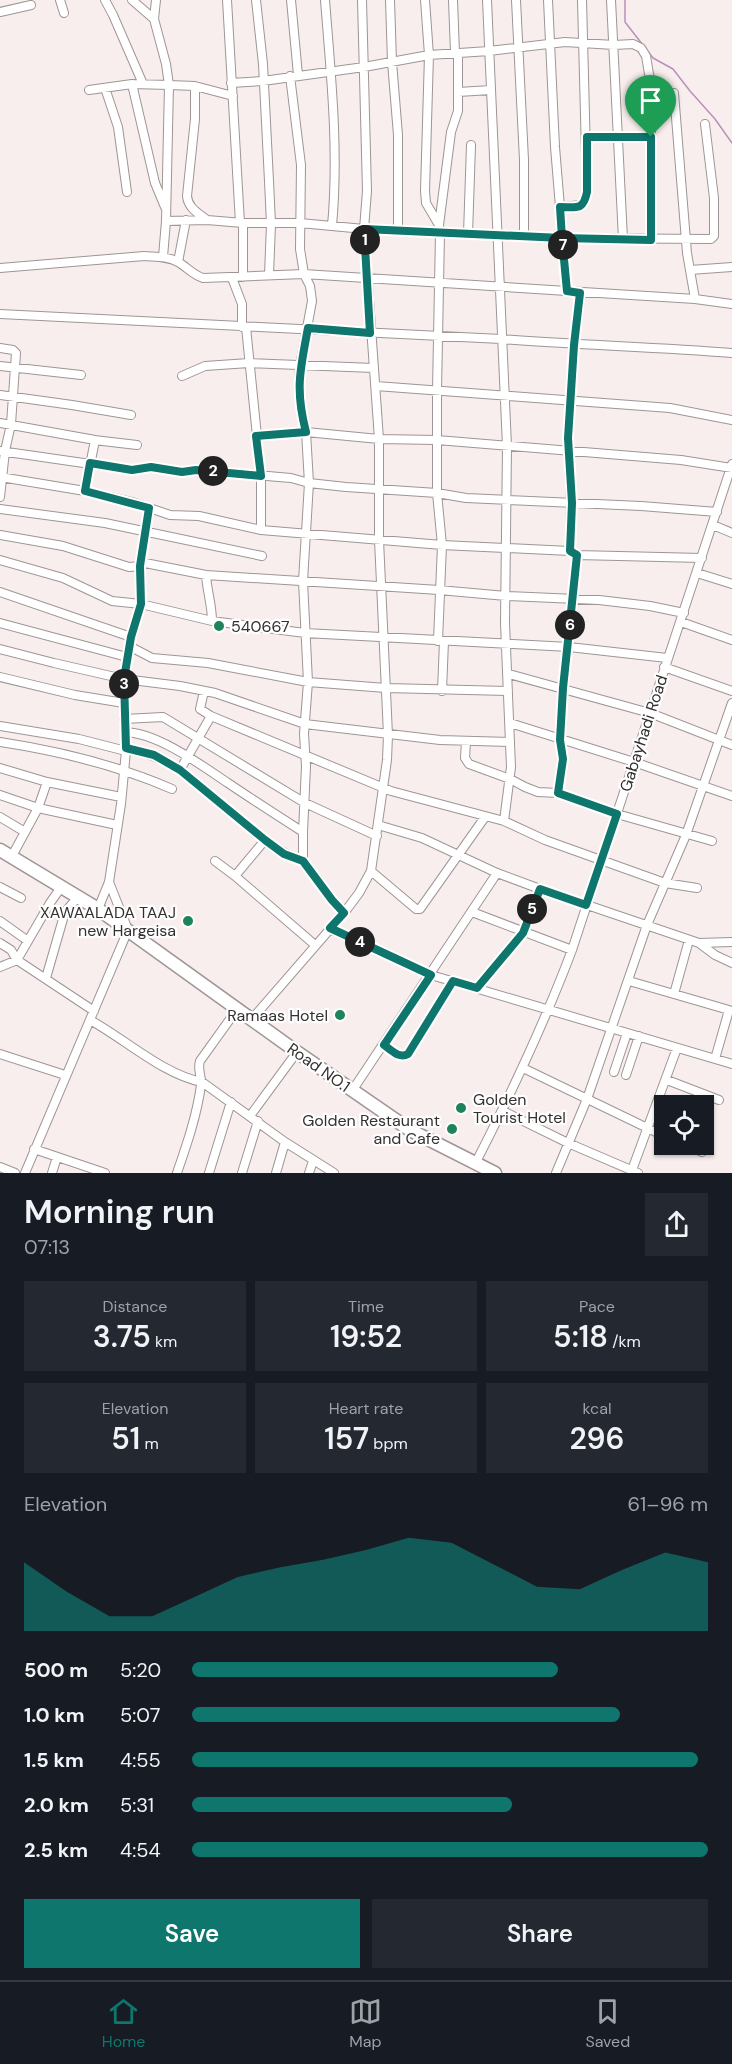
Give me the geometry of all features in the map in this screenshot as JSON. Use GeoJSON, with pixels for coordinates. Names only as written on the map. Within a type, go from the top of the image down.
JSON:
{"type":"FeatureCollection","features":[{"type":"Feature","properties":{"kind":"highway","name":"Road NO.1"},"geometry":{"type":"LineString","coordinates":[[0,850],[98,909],[410,1130],[495,1173]]}},
{"type":"Feature","properties":{"kind":"street"},"geometry":{"type":"LineString","coordinates":[[60,0],[64,13]]}},
{"type":"Feature","properties":{"kind":"street"},"geometry":{"type":"LineString","coordinates":[[105,0],[114,15],[143,84]]}},
{"type":"Feature","properties":{"kind":"street"},"geometry":{"type":"LineString","coordinates":[[132,0],[154,19]]}},
{"type":"Feature","properties":{"kind":"street"},"geometry":{"type":"LineString","coordinates":[[156,0],[154,19],[169,85],[163,257]]}},
{"type":"Feature","properties":{"kind":"street"},"geometry":{"type":"LineString","coordinates":[[227,0],[242,223],[243,277]]}},
{"type":"Feature","properties":{"kind":"street"},"geometry":{"type":"LineString","coordinates":[[256,0],[271,224],[269,275]]}},
{"type":"Feature","properties":{"kind":"street"},"geometry":{"type":"LineString","coordinates":[[291,0],[301,165],[300,249],[304,274],[311,294],[308,328],[300,366],[300,400],[306,432],[309,483],[303,581],[308,682],[305,724],[303,861]]}},
{"type":"Feature","properties":{"kind":"street"},"geometry":{"type":"LineString","coordinates":[[325,0],[336,129],[336,190],[332,226]]}},
{"type":"Feature","properties":{"kind":"street"},"geometry":{"type":"LineString","coordinates":[[252,1019],[359,893],[371,871],[384,788],[388,735],[379,540],[379,438],[364,229],[367,191],[362,0]]}},
{"type":"Feature","properties":{"kind":"street"},"geometry":{"type":"LineString","coordinates":[[390,0],[398,135],[398,231]]}},
{"type":"Feature","properties":{"kind":"street"},"geometry":{"type":"LineString","coordinates":[[425,0],[429,55],[425,191],[429,211],[439,229]]}},
{"type":"Feature","properties":{"kind":"street"},"geometry":{"type":"LineString","coordinates":[[442,691],[440,590],[442,545],[437,493],[436,391],[439,229],[451,132],[458,111],[453,0]]}},
{"type":"Feature","properties":{"kind":"street"},"geometry":{"type":"LineString","coordinates":[[487,0],[507,446],[506,645],[510,778],[504,821]]}},
{"type":"Feature","properties":{"kind":"street"},"geometry":{"type":"LineString","coordinates":[[516,0],[524,160],[524,237]]}},
{"type":"Feature","properties":{"kind":"street"},"geometry":{"type":"LineString","coordinates":[[548,0],[555,147],[567,291]]}},
{"type":"Feature","properties":{"kind":"street"},"geometry":{"type":"LineString","coordinates":[[560,207],[579,207],[585,203],[587,192],[582,0]]}},
{"type":"Feature","properties":{"kind":"street"},"geometry":{"type":"LineString","coordinates":[[611,0],[623,239]]}},
{"type":"Feature","properties":{"kind":"street"},"geometry":{"type":"LineString","coordinates":[[0,12],[31,5]]}},
{"type":"Feature","properties":{"kind":"street"},"geometry":{"type":"LineString","coordinates":[[231,83],[263,81],[364,67],[429,55],[489,51],[549,43],[633,44],[641,48],[646,56],[651,86],[651,240]]}},
{"type":"Feature","properties":{"kind":"street"},"geometry":{"type":"LineString","coordinates":[[132,84],[155,183],[166,209]]}},
{"type":"Feature","properties":{"kind":"street"},"geometry":{"type":"LineString","coordinates":[[89,90],[132,84],[195,86],[233,96]]}},
{"type":"Feature","properties":{"kind":"street"},"geometry":{"type":"LineString","coordinates":[[195,86],[195,119],[187,201],[207,220]]}},
{"type":"Feature","properties":{"kind":"street"},"geometry":{"type":"LineString","coordinates":[[105,88],[122,146],[127,192]]}},
{"type":"Feature","properties":{"kind":"street"},"geometry":{"type":"LineString","coordinates":[[458,92],[490,90]]}},
{"type":"Feature","properties":{"kind":"street"},"geometry":{"type":"LineString","coordinates":[[674,93],[680,182],[695,299]]}},
{"type":"Feature","properties":{"kind":"street"},"geometry":{"type":"LineString","coordinates":[[166,221],[207,220],[300,224],[398,231],[439,229],[468,234],[524,237],[711,239],[714,236],[714,198],[705,124]]}},
{"type":"Feature","properties":{"kind":"street"},"geometry":{"type":"LineString","coordinates":[[587,137],[651,137]]}},
{"type":"Feature","properties":{"kind":"street"},"geometry":{"type":"LineString","coordinates":[[468,234],[471,144]]}},
{"type":"Feature","properties":{"kind":"street"},"geometry":{"type":"LineString","coordinates":[[178,262],[186,220]]}},
{"type":"Feature","properties":{"kind":"street"},"geometry":{"type":"LineString","coordinates":[[0,268],[144,256],[163,257],[178,262],[196,276],[203,278],[304,274],[695,299],[732,304]]}},
{"type":"Feature","properties":{"kind":"street"},"geometry":{"type":"LineString","coordinates":[[690,270],[732,267]]}},
{"type":"Feature","properties":{"kind":"street"},"geometry":{"type":"LineString","coordinates":[[232,278],[242,304],[249,363],[261,476],[261,530]]}},
{"type":"Feature","properties":{"kind":"street"},"geometry":{"type":"LineString","coordinates":[[558,793],[563,759],[560,740],[573,553],[569,451],[570,400],[580,293]]}},
{"type":"Feature","properties":{"kind":"street"},"geometry":{"type":"LineString","coordinates":[[0,314],[438,335],[574,345],[651,346],[732,353]]}},
{"type":"Feature","properties":{"kind":"street"},"geometry":{"type":"LineString","coordinates":[[0,348],[15,351],[16,368],[11,424],[3,451],[0,497]]}},
{"type":"Feature","properties":{"kind":"street"},"geometry":{"type":"LineString","coordinates":[[182,376],[206,366],[249,363],[374,368]]}},
{"type":"Feature","properties":{"kind":"street"},"geometry":{"type":"LineString","coordinates":[[0,366],[81,375]]}},
{"type":"Feature","properties":{"kind":"street"},"geometry":{"type":"LineString","coordinates":[[376,387],[670,408],[732,420]]}},
{"type":"Feature","properties":{"kind":"street"},"geometry":{"type":"LineString","coordinates":[[0,395],[131,416]]}},
{"type":"Feature","properties":{"kind":"street"},"geometry":{"type":"LineString","coordinates":[[0,423],[94,440],[137,445]]}},
{"type":"Feature","properties":{"kind":"street"},"geometry":{"type":"LineString","coordinates":[[256,436],[306,432],[437,440],[732,466]]}},
{"type":"Feature","properties":{"kind":"street"},"geometry":{"type":"LineString","coordinates":[[85,491],[96,442],[94,440]]}},
{"type":"Feature","properties":{"kind":"street"},"geometry":{"type":"LineString","coordinates":[[3,451],[132,470],[151,467],[182,472],[196,470],[291,478],[309,483],[437,493],[466,498],[717,512]]}},
{"type":"Feature","properties":{"kind":"street","name":"Gabayhadi Road"},"geometry":{"type":"LineString","coordinates":[[475,1164],[503,1111],[550,1009],[572,950],[732,466]]}},
{"type":"Feature","properties":{"kind":"street"},"geometry":{"type":"LineString","coordinates":[[2,478],[85,491],[170,515],[199,516],[261,530],[442,545],[506,546],[573,553],[702,558]]}},
{"type":"Feature","properties":{"kind":"street"},"geometry":{"type":"LineString","coordinates":[[98,909],[109,882],[125,772],[124,679],[131,637],[141,604],[140,564],[149,508]]}},
{"type":"Feature","properties":{"kind":"street"},"geometry":{"type":"LineString","coordinates":[[0,509],[105,523],[262,556]]}},
{"type":"Feature","properties":{"kind":"street"},"geometry":{"type":"LineString","coordinates":[[712,525],[732,533]]}},
{"type":"Feature","properties":{"kind":"street"},"geometry":{"type":"LineString","coordinates":[[0,535],[63,546],[129,567],[140,564],[206,574],[618,602],[684,613]]}},
{"type":"Feature","properties":{"kind":"street"},"geometry":{"type":"LineString","coordinates":[[0,560],[63,578],[112,601],[141,604],[212,621],[305,633],[568,647],[667,658]]}},
{"type":"Feature","properties":{"kind":"street"},"geometry":{"type":"LineString","coordinates":[[697,573],[732,584]]}},
{"type":"Feature","properties":{"kind":"street"},"geometry":{"type":"LineString","coordinates":[[206,574],[212,606],[212,621]]}},
{"type":"Feature","properties":{"kind":"street"},"geometry":{"type":"LineString","coordinates":[[0,592],[131,637]]}},
{"type":"Feature","properties":{"kind":"street"},"geometry":{"type":"LineString","coordinates":[[681,622],[732,640]]}},
{"type":"Feature","properties":{"kind":"street"},"geometry":{"type":"LineString","coordinates":[[0,623],[127,657]]}},
{"type":"Feature","properties":{"kind":"street"},"geometry":{"type":"LineString","coordinates":[[129,646],[152,658],[208,663],[308,682],[442,691],[508,691]]}},
{"type":"Feature","properties":{"kind":"street"},"geometry":{"type":"LineString","coordinates":[[0,649],[124,679],[204,691],[305,724],[388,735],[510,742]]}},
{"type":"Feature","properties":{"kind":"street"},"geometry":{"type":"LineString","coordinates":[[664,667],[732,691]]}},
{"type":"Feature","properties":{"kind":"street"},"geometry":{"type":"LineString","coordinates":[[508,674],[650,713],[732,745]]}},
{"type":"Feature","properties":{"kind":"street"},"geometry":{"type":"LineString","coordinates":[[0,677],[75,695],[124,703]]}},
{"type":"Feature","properties":{"kind":"street"},"geometry":{"type":"LineString","coordinates":[[204,691],[200,709],[211,716],[384,788],[504,821],[545,840],[665,883],[696,888]]}},
{"type":"Feature","properties":{"kind":"street"},"geometry":{"type":"LineString","coordinates":[[556,1173],[587,1100],[647,925],[686,835],[732,703]]}},
{"type":"Feature","properties":{"kind":"street"},"geometry":{"type":"LineString","coordinates":[[180,770],[211,716]]}},
{"type":"Feature","properties":{"kind":"street"},"geometry":{"type":"LineString","coordinates":[[124,719],[163,717],[305,803],[377,836]]}},
{"type":"Feature","properties":{"kind":"street"},"geometry":{"type":"LineString","coordinates":[[510,723],[732,796]]}},
{"type":"Feature","properties":{"kind":"street"},"geometry":{"type":"LineString","coordinates":[[0,726],[154,755],[180,770],[284,854],[303,861],[344,913]]}},
{"type":"Feature","properties":{"kind":"street"},"geometry":{"type":"LineString","coordinates":[[125,732],[135,732],[146,736],[187,756],[303,832]]}},
{"type":"Feature","properties":{"kind":"street"},"geometry":{"type":"LineString","coordinates":[[466,741],[465,758],[469,764],[510,778],[532,790],[558,793],[617,814],[712,841]]}},
{"type":"Feature","properties":{"kind":"street"},"geometry":{"type":"LineString","coordinates":[[0,742],[63,753],[152,780],[172,789]]}},
{"type":"Feature","properties":{"kind":"street"},"geometry":{"type":"LineString","coordinates":[[0,768],[47,782],[121,797]]}},
{"type":"Feature","properties":{"kind":"street"},"geometry":{"type":"LineString","coordinates":[[12,856],[38,808],[47,782]]}},
{"type":"Feature","properties":{"kind":"street"},"geometry":{"type":"LineString","coordinates":[[0,795],[38,808],[117,825]]}},
{"type":"Feature","properties":{"kind":"street"},"geometry":{"type":"LineString","coordinates":[[0,817],[25,832]]}},
{"type":"Feature","properties":{"kind":"street"},"geometry":{"type":"LineString","coordinates":[[371,871],[418,909],[485,817]]}},
{"type":"Feature","properties":{"kind":"street"},"geometry":{"type":"LineString","coordinates":[[378,825],[422,838],[497,873],[540,889],[689,940],[699,943],[732,942]]}},
{"type":"Feature","properties":{"kind":"street"},"geometry":{"type":"LineString","coordinates":[[235,876],[265,840]]}},
{"type":"Feature","properties":{"kind":"street"},"geometry":{"type":"LineString","coordinates":[[215,861],[315,945]]}},
{"type":"Feature","properties":{"kind":"street"},"geometry":{"type":"LineString","coordinates":[[352,1091],[497,873]]}},
{"type":"Feature","properties":{"kind":"street"},"geometry":{"type":"LineString","coordinates":[[25,1173],[128,930],[109,882]]}},
{"type":"Feature","properties":{"kind":"street"},"geometry":{"type":"LineString","coordinates":[[0,967],[17,960],[62,886]]}},
{"type":"Feature","properties":{"kind":"street"},"geometry":{"type":"LineString","coordinates":[[0,887],[21,898]]}},
{"type":"Feature","properties":{"kind":"street"},"geometry":{"type":"LineString","coordinates":[[477,988],[523,933],[540,889]]}},
{"type":"Feature","properties":{"kind":"street"},"geometry":{"type":"LineString","coordinates":[[46,978],[65,912],[78,897]]}},
{"type":"Feature","properties":{"kind":"street"},"geometry":{"type":"LineString","coordinates":[[472,912],[572,950]]}},
{"type":"Feature","properties":{"kind":"street"},"geometry":{"type":"LineString","coordinates":[[0,921],[28,941]]}},
{"type":"Feature","properties":{"kind":"street"},"geometry":{"type":"LineString","coordinates":[[330,928],[431,975],[732,1064]]}},
{"type":"Feature","properties":{"kind":"street"},"geometry":{"type":"LineString","coordinates":[[674,994],[689,940]]}},
{"type":"Feature","properties":{"kind":"street"},"geometry":{"type":"LineString","coordinates":[[0,943],[11,950],[17,960],[94,1011]]}},
{"type":"Feature","properties":{"kind":"street"},"geometry":{"type":"LineString","coordinates":[[699,943],[723,960],[732,963]]}},
{"type":"Feature","properties":{"kind":"street"},"geometry":{"type":"LineString","coordinates":[[384,1045],[398,1055],[408,1054],[453,981]]}},
{"type":"Feature","properties":{"kind":"street"},"geometry":{"type":"LineString","coordinates":[[629,981],[730,1010],[715,1059]]}},
{"type":"Feature","properties":{"kind":"street"},"geometry":{"type":"LineString","coordinates":[[177,1173],[191,1131],[202,1082],[198,1071],[200,1061],[238,1008]]}},
{"type":"Feature","properties":{"kind":"street"},"geometry":{"type":"LineString","coordinates":[[90,1020],[172,1072],[202,1082],[285,1142],[334,1173]]}},
{"type":"Feature","properties":{"kind":"street"},"geometry":{"type":"LineString","coordinates":[[614,1072],[627,1032]]}},
{"type":"Feature","properties":{"kind":"street"},"geometry":{"type":"LineString","coordinates":[[626,1076],[639,1036]]}},
{"type":"Feature","properties":{"kind":"street"},"geometry":{"type":"LineString","coordinates":[[503,1111],[635,1172],[648,1128],[677,1048]]}},
{"type":"Feature","properties":{"kind":"street"},"geometry":{"type":"LineString","coordinates":[[242,1173],[254,1118],[297,1052]]}},
{"type":"Feature","properties":{"kind":"street"},"geometry":{"type":"LineString","coordinates":[[0,1054],[65,1075]]}},
{"type":"Feature","properties":{"kind":"street"},"geometry":{"type":"LineString","coordinates":[[523,1068],[654,1131]]}},
{"type":"Feature","properties":{"kind":"street"},"geometry":{"type":"LineString","coordinates":[[667,1080],[719,1100]]}},
{"type":"Feature","properties":{"kind":"street"},"geometry":{"type":"LineString","coordinates":[[209,1173],[231,1102]]}},
{"type":"Feature","properties":{"kind":"street"},"geometry":{"type":"LineString","coordinates":[[276,1173],[285,1142]]}},
{"type":"Feature","properties":{"kind":"street"},"geometry":{"type":"LineString","coordinates":[[34,1149],[105,1173]]}},
{"type":"Feature","properties":{"kind":"street"},"geometry":{"type":"LineString","coordinates":[[52,1173],[57,1157]]}},
{"type":"Feature","properties":{"kind":"street"},"geometry":{"type":"LineString","coordinates":[[309,1173],[313,1161]]}},
{"type":"Feature","properties":{"kind":"street"},"geometry":{"type":"LineString","coordinates":[[0,1167],[15,1173]]}},
{"type":"Feature","properties":{"kind":"waterway"},"geometry":{"type":"LineString","coordinates":[[625,0],[625,22],[653,58],[673,69],[732,143]]}},
{"type":"Feature","properties":{"kind":"place","name":"540667"},"geometry":{"type":"Point","coordinates":[219,626]}},
{"type":"Feature","properties":{"kind":"place","name":"XAWAALADA TAAJ new Hargeisa"},"geometry":{"type":"Point","coordinates":[188,921]}},
{"type":"Feature","properties":{"kind":"place","name":"Ramaas Hotel"},"geometry":{"type":"Point","coordinates":[340,1015]}},
{"type":"Feature","properties":{"kind":"place","name":"Golden Tourist Hotel"},"geometry":{"type":"Point","coordinates":[461,1108]}},
{"type":"Feature","properties":{"kind":"place","name":"Golden Restaurant and Cafe"},"geometry":{"type":"Point","coordinates":[452,1129]}},
{"type":"Feature","properties":{"kind":"route"},"geometry":{"type":"LineString","coordinates":[[651,137],[587,137],[586,200],[579,207],[560,207],[562,238],[364,229],[370,333],[308,328],[300,366],[299,384],[306,432],[256,436],[261,476],[196,470],[182,472],[151,467],[132,470],[90,463],[85,491],[149,508],[140,566],[141,604],[131,637],[124,679],[126,748],[154,755],[180,770],[265,840],[284,854],[303,861],[344,913],[330,928],[431,975],[384,1045],[398,1055],[408,1054],[453,981],[477,988],[523,933],[540,889],[586,905],[617,814],[558,793],[563,759],[560,740],[563,688],[577,555],[570,551],[572,503],[568,438],[580,293],[567,291],[562,238],[651,240],[651,137]]}}]}
